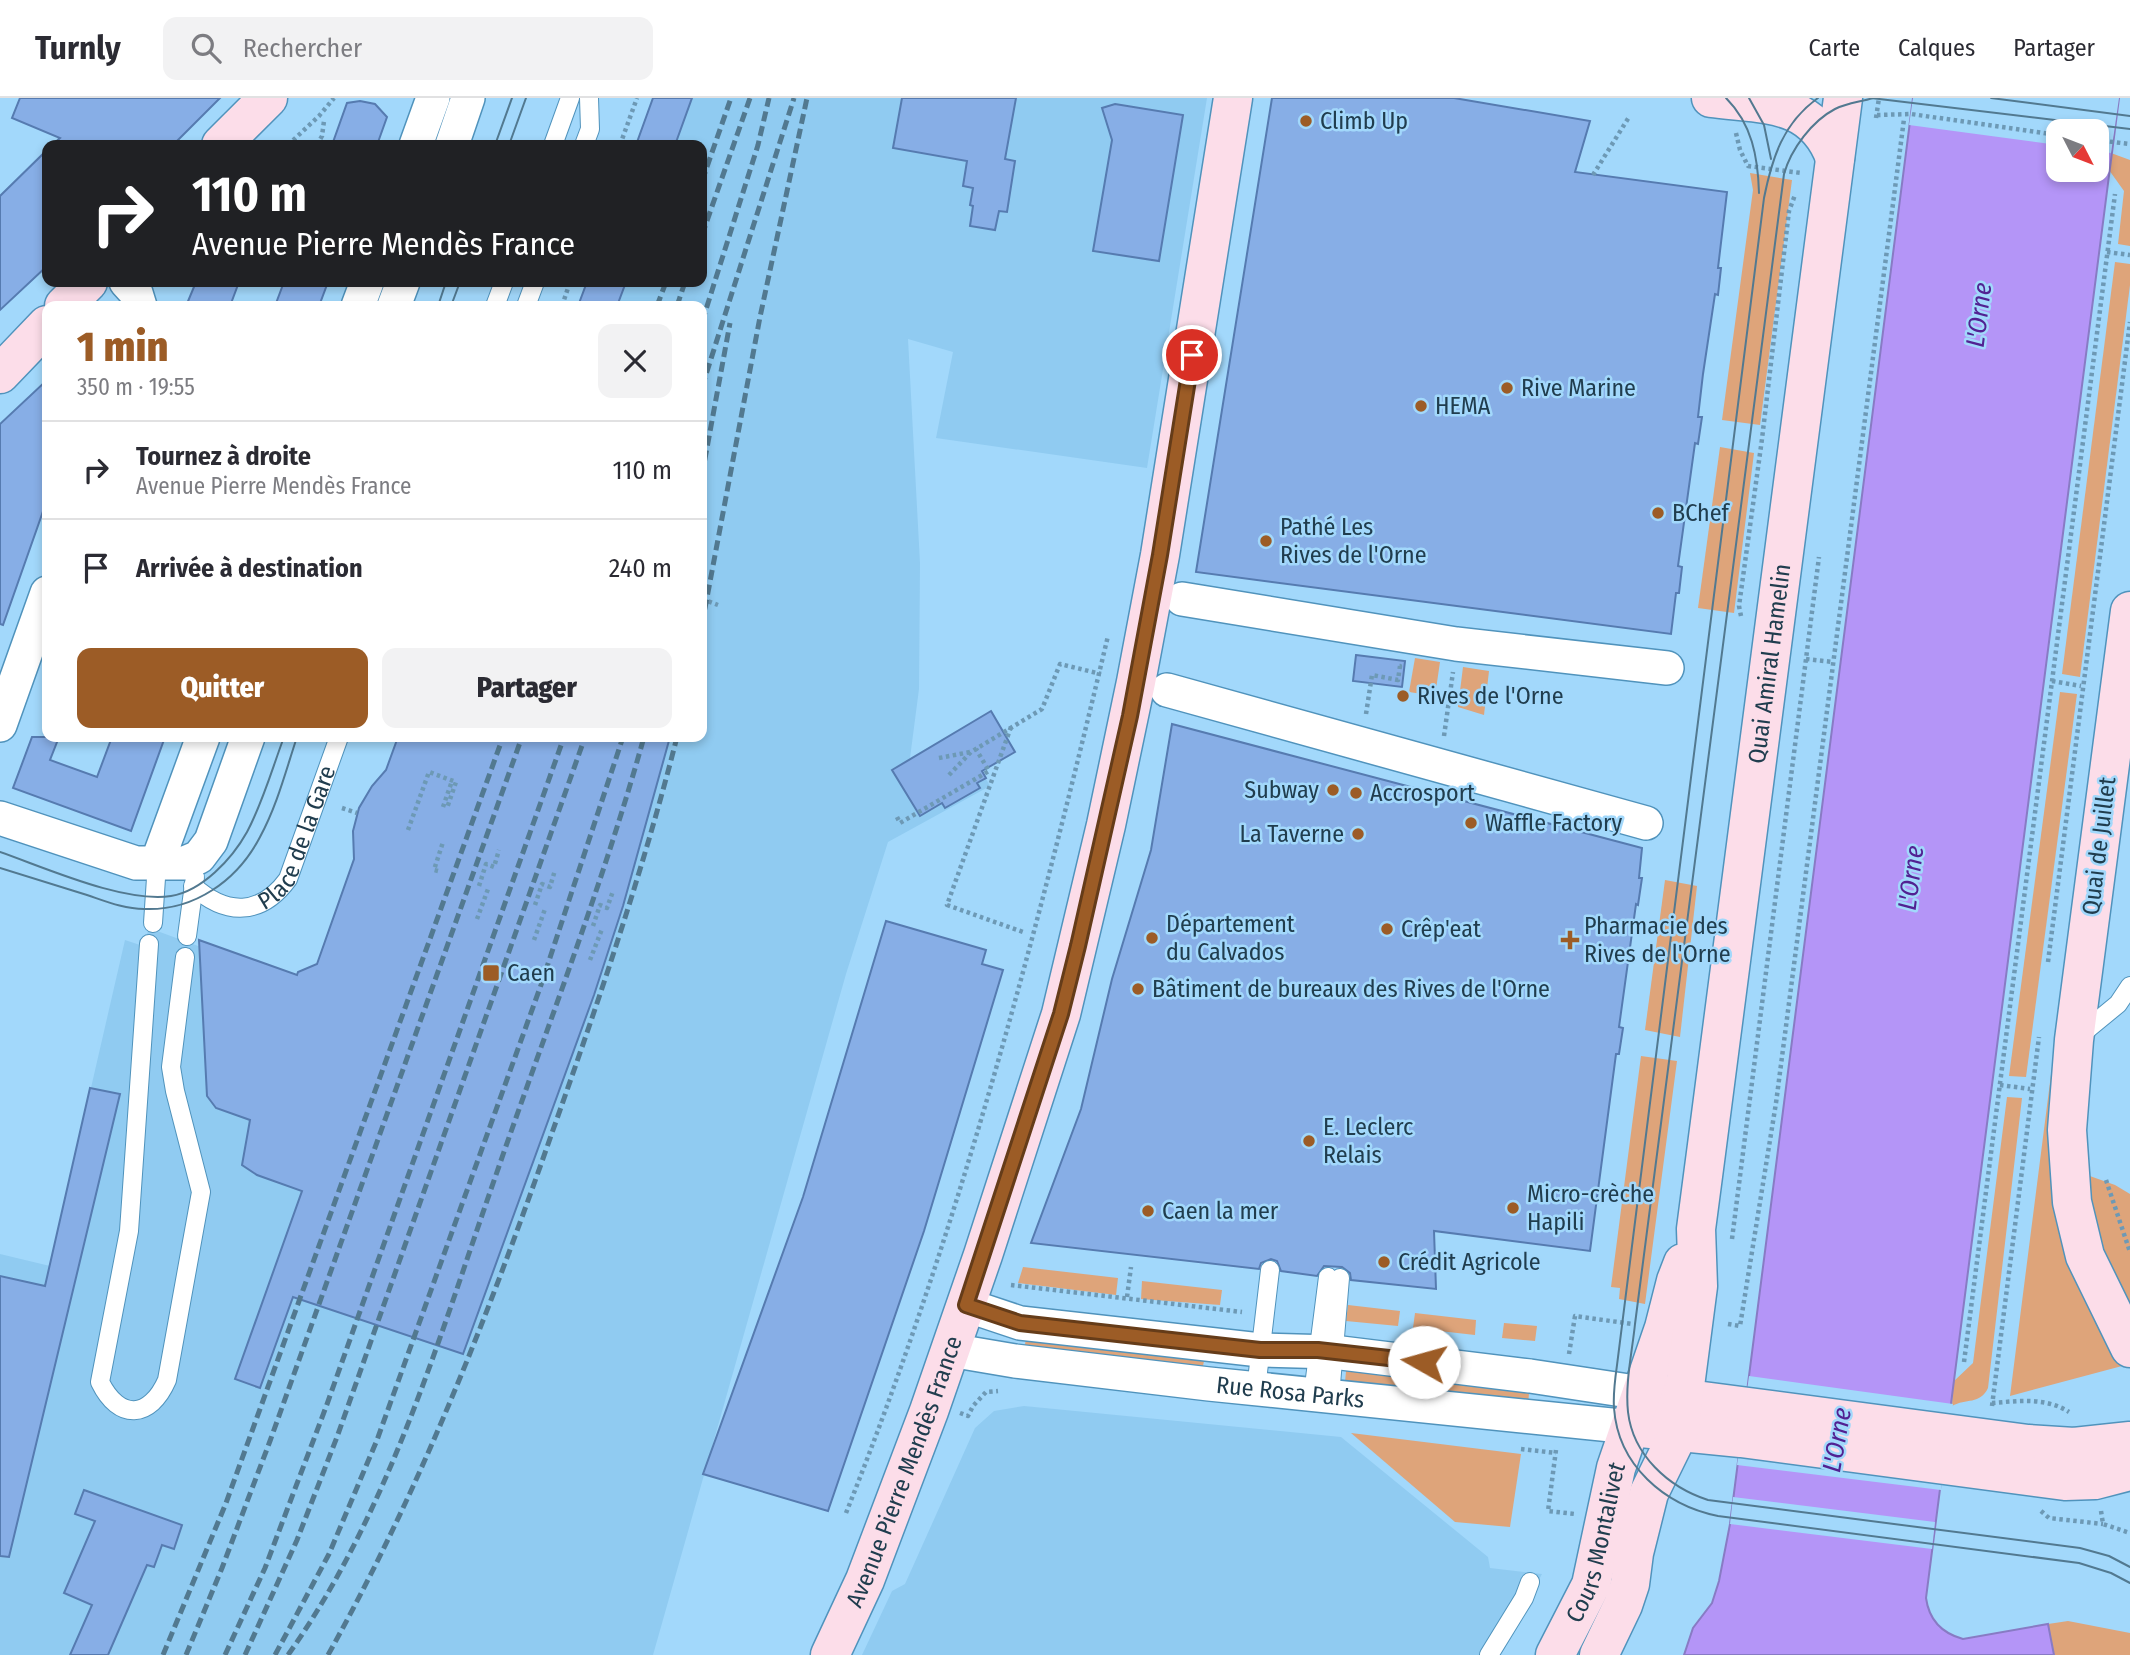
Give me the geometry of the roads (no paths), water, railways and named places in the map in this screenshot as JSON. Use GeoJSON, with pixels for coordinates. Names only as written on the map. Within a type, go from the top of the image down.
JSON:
{"type":"FeatureCollection","features":[{"type":"Feature","properties":{"kind":"main road"},"geometry":{"type":"LineString","coordinates":[[226,140],[268,98]]}},
{"type":"Feature","properties":{"kind":"main road","name":"Avenue Pierre Mendès France"},"geometry":{"type":"LineString","coordinates":[[830,1655],[865,1580],[966,1305],[1061,1014],[1106,825],[1152,686],[1160,555],[1233,98]]}},
{"type":"Feature","properties":{"kind":"main road"},"geometry":{"type":"LineString","coordinates":[[1711,98],[1783,108],[1801,114],[1815,125],[1826,139],[1835,158]]}},
{"type":"Feature","properties":{"kind":"main road","name":"Quai Amiral Hamelin"},"geometry":{"type":"LineString","coordinates":[[1682,1415],[1698,1286],[1696,1229],[1843,98]]}},
{"type":"Feature","properties":{"kind":"main road"},"geometry":{"type":"LineString","coordinates":[[69,301],[83,287]]}},
{"type":"Feature","properties":{"kind":"main road"},"geometry":{"type":"LineString","coordinates":[[0,374],[42,330]]}},
{"type":"Feature","properties":{"kind":"main road","name":"Quai de Juillet"},"geometry":{"type":"LineString","coordinates":[[2130,611],[2126,667],[2056,1037],[2072,1202],[2085,1256],[2130,1348]]}},
{"type":"Feature","properties":{"kind":"main road","name":"Quai Amiral Hamelin"},"geometry":{"type":"LineString","coordinates":[[1637,1410],[1664,1328],[1676,1281],[1696,1229]]}},
{"type":"Feature","properties":{"kind":"main road"},"geometry":{"type":"LineString","coordinates":[[1637,1410],[1947,1450],[2065,1481],[2095,1480],[2130,1471]]}},
{"type":"Feature","properties":{"kind":"main road","name":"Cours Montalivet"},"geometry":{"type":"LineString","coordinates":[[1555,1655],[1591,1586],[1616,1468],[1637,1410]]}},
{"type":"Feature","properties":{"kind":"main road","name":"Cours Montalivet"},"geometry":{"type":"LineString","coordinates":[[1599,1655],[1623,1605],[1630,1584],[1647,1500],[1682,1415]]}},
{"type":"Feature","properties":{"kind":"main road"},"geometry":{"type":"LineString","coordinates":[[1947,1450],[2060,1447],[2130,1441]]}},
{"type":"Feature","properties":{"kind":"street"},"geometry":{"type":"LineString","coordinates":[[418,140],[433,98]]}},
{"type":"Feature","properties":{"kind":"street"},"geometry":{"type":"LineString","coordinates":[[454,140],[468,98]]}},
{"type":"Feature","properties":{"kind":"street"},"geometry":{"type":"LineString","coordinates":[[1182,599],[1457,644],[1667,668]]}},
{"type":"Feature","properties":{"kind":"street"},"geometry":{"type":"LineString","coordinates":[[0,725],[42,607]]}},
{"type":"Feature","properties":{"kind":"street"},"geometry":{"type":"LineString","coordinates":[[1152,686],[1646,823]]}},
{"type":"Feature","properties":{"kind":"street"},"geometry":{"type":"LineString","coordinates":[[157,863],[201,742]]}},
{"type":"Feature","properties":{"kind":"street"},"geometry":{"type":"LineString","coordinates":[[0,818],[116,858],[136,863],[185,863],[196,872],[211,841],[246,742]]}},
{"type":"Feature","properties":{"kind":"street","name":"Rue Rosa Parks"},"geometry":{"type":"LineString","coordinates":[[966,1305],[1020,1323],[1260,1350],[1326,1351],[1530,1376],[1637,1410]]}},
{"type":"Feature","properties":{"kind":"street","name":"Rue Rosa Parks"},"geometry":{"type":"LineString","coordinates":[[950,1350],[1015,1362],[1322,1395],[1637,1410]]}},
{"type":"Feature","properties":{"kind":"lane"},"geometry":{"type":"LineString","coordinates":[[555,140],[570,98]]}},
{"type":"Feature","properties":{"kind":"lane"},"geometry":{"type":"LineString","coordinates":[[586,140],[590,130],[589,98]]}},
{"type":"Feature","properties":{"kind":"lane","name":"Place de la Gare"},"geometry":{"type":"LineString","coordinates":[[196,872],[204,896],[236,907],[257,907],[280,891],[288,879],[337,742]]}},
{"type":"Feature","properties":{"kind":"lane"},"geometry":{"type":"LineString","coordinates":[[153,923],[157,863]]}},
{"type":"Feature","properties":{"kind":"lane"},"geometry":{"type":"LineString","coordinates":[[187,936],[196,872]]}},
{"type":"Feature","properties":{"kind":"lane"},"geometry":{"type":"LineString","coordinates":[[149,944],[129,1231],[100,1382],[115,1404],[132,1411],[141,1410],[153,1403],[167,1380],[201,1192],[171,1067],[185,957]]}},
{"type":"Feature","properties":{"kind":"lane"},"geometry":{"type":"LineString","coordinates":[[2056,1037],[2118,1004],[2130,986]]}},
{"type":"Feature","properties":{"kind":"lane"},"geometry":{"type":"LineString","coordinates":[[1256,1388],[1270,1270]]}},
{"type":"Feature","properties":{"kind":"lane"},"geometry":{"type":"LineString","coordinates":[[1322,1395],[1334,1278]]}},
{"type":"Feature","properties":{"kind":"lane","name":"Cours Montalivet"},"geometry":{"type":"LineString","coordinates":[[1489,1655],[1531,1582]]}},
{"type":"Feature","properties":{"kind":"water","name":"L'Orne"},"geometry":{"type":"Polygon","coordinates":[[[1913,98],[2119,98],[2109,176],[2109,119],[2046,119],[2046,182],[2108,182],[1926,1598],[1930,1613],[1937,1624],[1948,1633],[1963,1639],[2048,1624],[2054,1655],[1684,1655],[1693,1628],[1712,1603],[1730,1524],[1913,98]]]}},
{"type":"Feature","properties":{"kind":"tram line"},"geometry":{"type":"LineString","coordinates":[[497,140],[512,98]]}},
{"type":"Feature","properties":{"kind":"tram line"},"geometry":{"type":"LineString","coordinates":[[511,140],[526,98]]}},
{"type":"Feature","properties":{"kind":"tram line"},"geometry":{"type":"LineString","coordinates":[[1726,98],[1748,130],[1755,154],[1759,193]]}},
{"type":"Feature","properties":{"kind":"tram line"},"geometry":{"type":"LineString","coordinates":[[1749,98],[1764,125],[1771,159]]}},
{"type":"Feature","properties":{"kind":"tram line"},"geometry":{"type":"LineString","coordinates":[[1818,98],[1796,119],[1781,142],[1764,198],[1616,1376],[1614,1403],[1617,1429],[1634,1464],[1647,1479],[1662,1492],[1698,1511],[1718,1516],[2079,1563],[2111,1573],[2130,1583]]}},
{"type":"Feature","properties":{"kind":"tram line"},"geometry":{"type":"LineString","coordinates":[[1871,98],[2130,129]]}},
{"type":"Feature","properties":{"kind":"tram line"},"geometry":{"type":"LineString","coordinates":[[1873,98],[1840,107],[1826,114],[1797,146],[1784,174],[1629,1368],[1628,1412],[1637,1442],[1655,1467],[1679,1487],[1708,1500],[2080,1548],[2109,1556],[2130,1567]]}},
{"type":"Feature","properties":{"kind":"tram line"},"geometry":{"type":"LineString","coordinates":[[1991,98],[2130,116]]}},
{"type":"Feature","properties":{"kind":"tram line"},"geometry":{"type":"LineString","coordinates":[[440,301],[444,287]]}},
{"type":"Feature","properties":{"kind":"tram line"},"geometry":{"type":"LineString","coordinates":[[453,301],[458,287]]}},
{"type":"Feature","properties":{"kind":"tram line"},"geometry":{"type":"LineString","coordinates":[[0,852],[85,883],[130,894],[152,897],[183,893],[205,881],[225,863],[241,842],[258,809],[282,742]]}},
{"type":"Feature","properties":{"kind":"tram line"},"geometry":{"type":"LineString","coordinates":[[0,868],[129,908],[162,908],[197,899],[226,880],[250,853],[271,813],[295,742]]}},
{"type":"Feature","properties":{"kind":"railway"},"geometry":{"type":"LineString","coordinates":[[707,167],[731,98]]}},
{"type":"Feature","properties":{"kind":"railway"},"geometry":{"type":"LineString","coordinates":[[707,221],[750,98]]}},
{"type":"Feature","properties":{"kind":"railway"},"geometry":{"type":"LineString","coordinates":[[707,306],[758,145],[769,98]]}},
{"type":"Feature","properties":{"kind":"railway"},"geometry":{"type":"LineString","coordinates":[[707,371],[794,98]]}},
{"type":"Feature","properties":{"kind":"railway"},"geometry":{"type":"LineString","coordinates":[[707,598],[760,317],[807,98]]}},
{"type":"Feature","properties":{"kind":"railway"},"geometry":{"type":"LineString","coordinates":[[659,301],[664,287]]}},
{"type":"Feature","properties":{"kind":"railway"},"geometry":{"type":"LineString","coordinates":[[679,301],[683,287]]}},
{"type":"Feature","properties":{"kind":"railway"},"geometry":{"type":"LineString","coordinates":[[707,448],[730,323]]}},
{"type":"Feature","properties":{"kind":"railway"},"geometry":{"type":"LineString","coordinates":[[163,1655],[226,1503],[501,742]]}},
{"type":"Feature","properties":{"kind":"railway"},"geometry":{"type":"LineString","coordinates":[[186,1655],[270,1441],[520,742]]}},
{"type":"Feature","properties":{"kind":"railway"},"geometry":{"type":"LineString","coordinates":[[225,1655],[265,1568],[326,1407],[562,742]]}},
{"type":"Feature","properties":{"kind":"railway"},"geometry":{"type":"LineString","coordinates":[[245,1655],[297,1540],[337,1437],[583,742]]}},
{"type":"Feature","properties":{"kind":"railway"},"geometry":{"type":"LineString","coordinates":[[275,1655],[329,1554],[377,1440],[541,985],[621,742]]}},
{"type":"Feature","properties":{"kind":"railway"},"geometry":{"type":"LineString","coordinates":[[288,1655],[324,1600],[356,1542],[409,1421],[593,901],[643,742]]}},
{"type":"Feature","properties":{"kind":"railway"},"geometry":{"type":"LineString","coordinates":[[328,1655],[394,1528],[479,1332],[529,1198],[619,935],[650,837],[676,742]]}},
{"type":"Feature","properties":{"kind":"place","name":"Climb Up"},"geometry":{"type":"Point","coordinates":[1306,121]}},
{"type":"Feature","properties":{"kind":"place","name":"Rive Marine"},"geometry":{"type":"Point","coordinates":[1507,388]}},
{"type":"Feature","properties":{"kind":"place","name":"HEMA"},"geometry":{"type":"Point","coordinates":[1421,406]}},
{"type":"Feature","properties":{"kind":"place","name":"BChef"},"geometry":{"type":"Point","coordinates":[1658,513]}},
{"type":"Feature","properties":{"kind":"place","name":"Pathé Les Rives de l'Orne"},"geometry":{"type":"Point","coordinates":[1266,541]}},
{"type":"Feature","properties":{"kind":"place","name":"Rives de l'Orne"},"geometry":{"type":"Point","coordinates":[1403,696]}},
{"type":"Feature","properties":{"kind":"place","name":"Subway"},"geometry":{"type":"Point","coordinates":[1333,790]}},
{"type":"Feature","properties":{"kind":"place","name":"Accrosport"},"geometry":{"type":"Point","coordinates":[1356,793]}},
{"type":"Feature","properties":{"kind":"place","name":"Waffle Factory"},"geometry":{"type":"Point","coordinates":[1471,823]}},
{"type":"Feature","properties":{"kind":"place","name":"La Taverne"},"geometry":{"type":"Point","coordinates":[1358,834]}},
{"type":"Feature","properties":{"kind":"place","name":"Crêp'eat"},"geometry":{"type":"Point","coordinates":[1387,929]}},
{"type":"Feature","properties":{"kind":"place","name":"Département du Calvados"},"geometry":{"type":"Point","coordinates":[1152,938]}},
{"type":"Feature","properties":{"kind":"place","name":"Pharmacie des Rives de l'Orne"},"geometry":{"type":"Point","coordinates":[1570,940]}},
{"type":"Feature","properties":{"kind":"place","name":"Caen"},"geometry":{"type":"Point","coordinates":[491,973]}},
{"type":"Feature","properties":{"kind":"place","name":"Bâtiment de bureaux des Rives de l'Orne"},"geometry":{"type":"Point","coordinates":[1138,989]}},
{"type":"Feature","properties":{"kind":"place","name":"E. Leclerc Relais"},"geometry":{"type":"Point","coordinates":[1309,1141]}},
{"type":"Feature","properties":{"kind":"place","name":"Micro-crèche Hapili"},"geometry":{"type":"Point","coordinates":[1513,1208]}},
{"type":"Feature","properties":{"kind":"place","name":"Caen la mer"},"geometry":{"type":"Point","coordinates":[1148,1211]}},
{"type":"Feature","properties":{"kind":"place","name":"Crédit Agricole"},"geometry":{"type":"Point","coordinates":[1384,1262]}}]}
